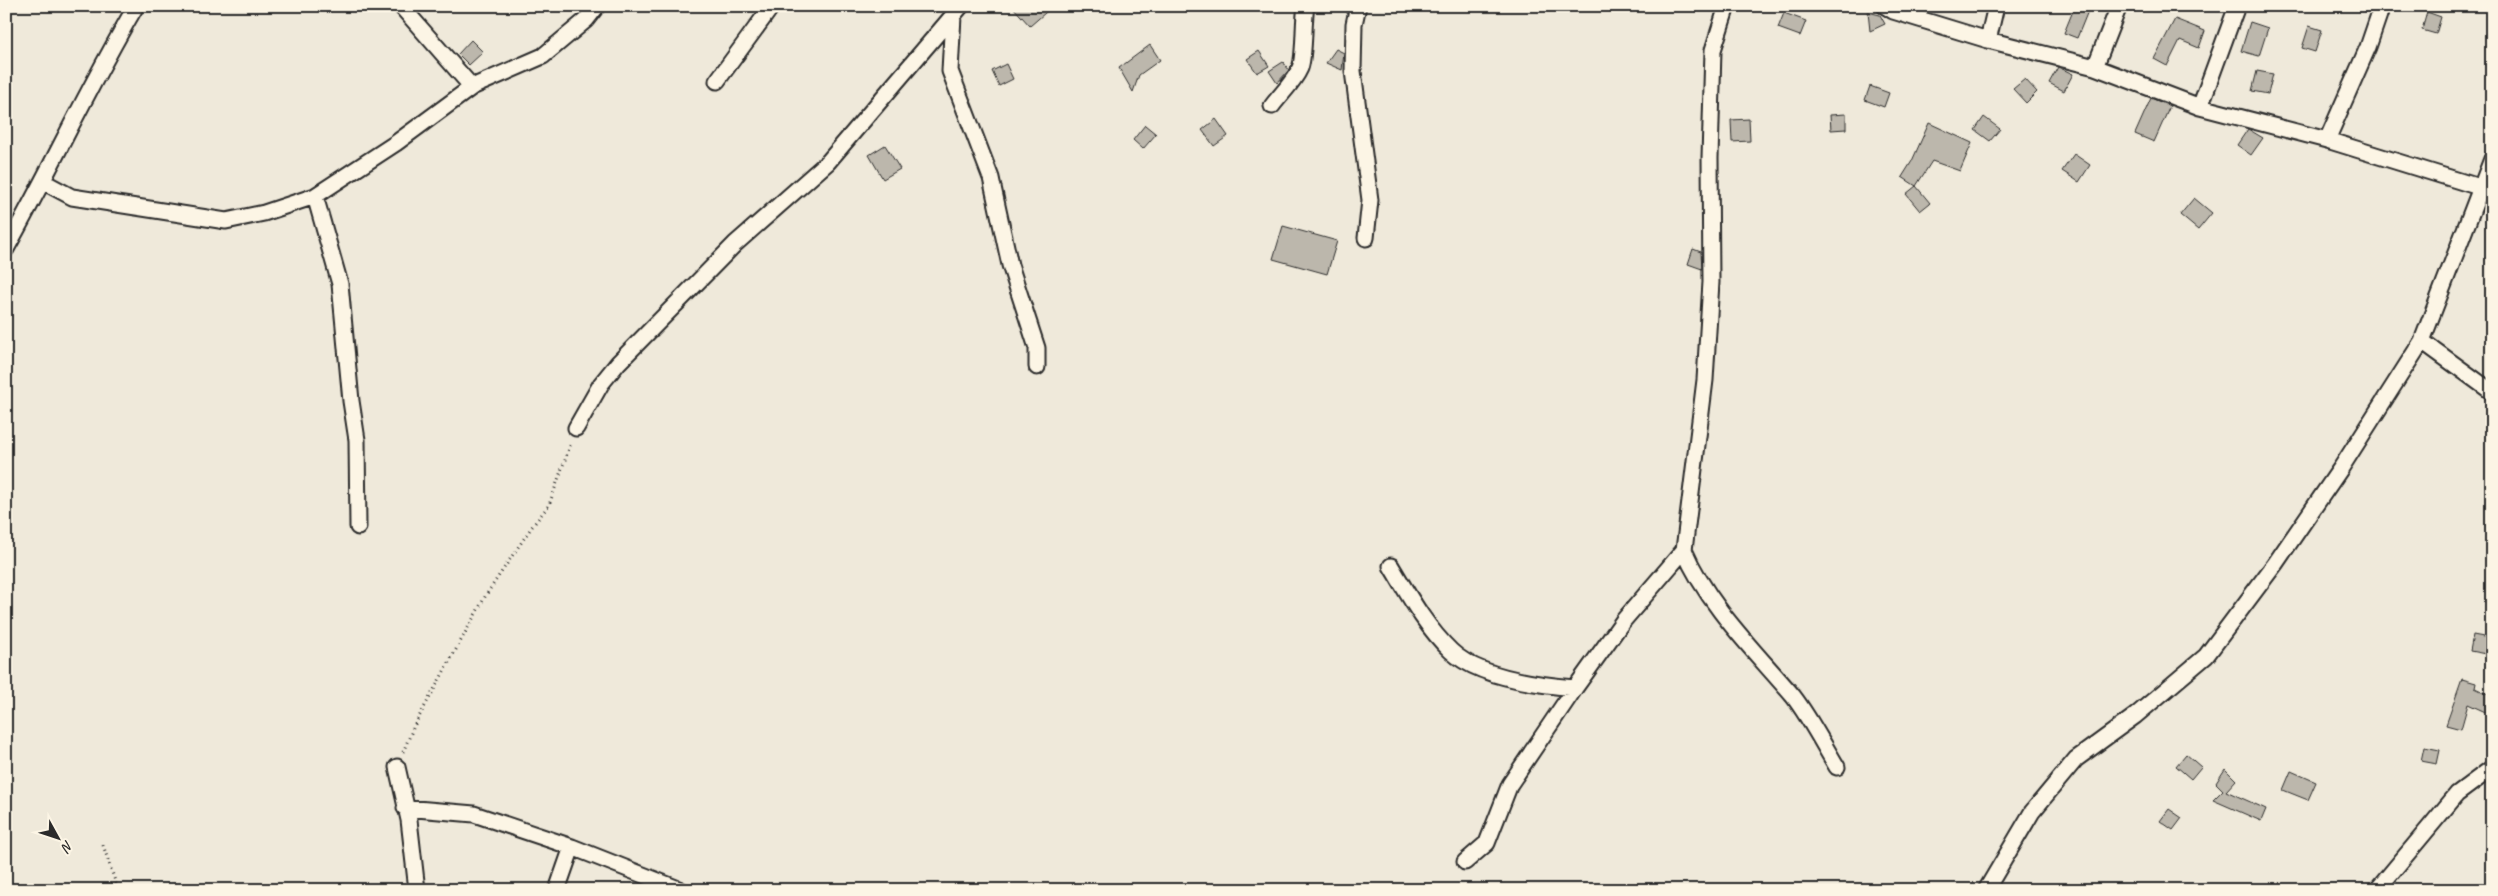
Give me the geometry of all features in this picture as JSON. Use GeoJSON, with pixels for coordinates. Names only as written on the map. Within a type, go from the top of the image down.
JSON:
{"type":"FeatureCollection","features":[{"type":"Feature","properties":{"kind":"street"},"geometry":{"type":"LineString","coordinates":[[6,249],[44,182],[116,40],[136,6]]}},
{"type":"Feature","properties":{"kind":"street"},"geometry":{"type":"LineString","coordinates":[[401,6],[472,86]]}},
{"type":"Feature","properties":{"kind":"street"},"geometry":{"type":"LineString","coordinates":[[44,182],[72,197],[226,221],[264,213],[315,196],[396,143],[472,86],[543,56],[586,20],[596,6]]}},
{"type":"Feature","properties":{"kind":"street"},"geometry":{"type":"LineString","coordinates":[[717,81],[772,6]]}},
{"type":"Feature","properties":{"kind":"street"},"geometry":{"type":"LineString","coordinates":[[1272,106],[1300,69],[1303,56],[1302,28],[1306,6]]}},
{"type":"Feature","properties":{"kind":"street"},"geometry":{"type":"LineString","coordinates":[[1358,6],[1354,24],[1352,71],[1370,200],[1366,238]]}},
{"type":"Feature","properties":{"kind":"street"},"geometry":{"type":"LineString","coordinates":[[1727,6],[1713,50],[1709,312],[1705,380],[1684,550],[1694,574],[1733,627],[1794,698],[1837,767]]}},
{"type":"Feature","properties":{"kind":"street"},"geometry":{"type":"LineString","coordinates":[[1885,6],[1893,11],[1988,40],[2095,67],[2200,106],[2327,140],[2487,189]]}},
{"type":"Feature","properties":{"kind":"street"},"geometry":{"type":"LineString","coordinates":[[1988,40],[1996,6]]}},
{"type":"Feature","properties":{"kind":"street"},"geometry":{"type":"LineString","coordinates":[[2095,67],[2119,6]]}},
{"type":"Feature","properties":{"kind":"street"},"geometry":{"type":"LineString","coordinates":[[2200,106],[2237,6]]}},
{"type":"Feature","properties":{"kind":"street"},"geometry":{"type":"LineString","coordinates":[[2327,140],[2368,47],[2382,6]]}},
{"type":"Feature","properties":{"kind":"street"},"geometry":{"type":"LineString","coordinates":[[957,11],[950,71],[991,178],[1010,265],[1037,348],[1037,367]]}},
{"type":"Feature","properties":{"kind":"street"},"geometry":{"type":"LineString","coordinates":[[576,428],[601,384],[618,363],[734,244],[828,162],[957,11]]}},
{"type":"Feature","properties":{"kind":"street"},"geometry":{"type":"LineString","coordinates":[[1986,890],[2032,812],[2076,758],[2135,716],[2206,656],[2275,564],[2341,468],[2422,341],[2487,189],[2492,159]]}},
{"type":"Feature","properties":{"kind":"street"},"geometry":{"type":"LineString","coordinates":[[315,196],[340,284],[351,401],[357,440],[358,527]]}},
{"type":"Feature","properties":{"kind":"street"},"geometry":{"type":"LineString","coordinates":[[2422,341],[2492,392]]}},
{"type":"Feature","properties":{"kind":"street"},"geometry":{"type":"LineString","coordinates":[[1465,862],[1487,843],[1510,784],[1575,688],[1623,621],[1684,550]]}},
{"type":"Feature","properties":{"kind":"street"},"geometry":{"type":"LineString","coordinates":[[1391,566],[1418,612],[1452,652],[1477,668],[1540,685],[1575,688]]}},
{"type":"Feature","properties":{"kind":"street"},"geometry":{"type":"LineString","coordinates":[[396,767],[406,808],[416,890]]}},
{"type":"Feature","properties":{"kind":"street"},"geometry":{"type":"LineString","coordinates":[[2377,890],[2457,794],[2492,768]]}},
{"type":"Feature","properties":{"kind":"street"},"geometry":{"type":"LineString","coordinates":[[406,808],[474,814],[572,847],[681,890]]}},
{"type":"Feature","properties":{"kind":"street"},"geometry":{"type":"LineString","coordinates":[[557,890],[572,847]]}},
{"type":"Feature","properties":{"kind":"path"},"geometry":{"type":"LineString","coordinates":[[396,767],[414,726],[486,595],[549,504],[576,428]]}},
{"type":"Feature","properties":{"kind":"path"},"geometry":{"type":"LineString","coordinates":[[103,845],[118,890]]}},
{"type":"Feature","properties":{"kind":"building"},"geometry":{"type":"Polygon","coordinates":[[[1012,6],[1053,6],[1030,26],[1012,6]]]}},
{"type":"Feature","properties":{"kind":"building"},"geometry":{"type":"Polygon","coordinates":[[[2075,6],[2090,6],[2077,38],[2064,33],[2075,6]]]}},
{"type":"Feature","properties":{"kind":"building"},"geometry":{"type":"Polygon","coordinates":[[[1868,12],[1880,15],[1885,24],[1870,31],[1868,12]]]}},
{"type":"Feature","properties":{"kind":"building"},"geometry":{"type":"Polygon","coordinates":[[[2427,12],[2441,17],[2436,34],[2422,30],[2427,12]]]}},
{"type":"Feature","properties":{"kind":"building"},"geometry":{"type":"Polygon","coordinates":[[[1784,13],[1806,21],[1800,36],[1778,28],[1784,13]]]}},
{"type":"Feature","properties":{"kind":"building"},"geometry":{"type":"Polygon","coordinates":[[[2175,19],[2205,31],[2199,48],[2180,40],[2167,66],[2154,59],[2175,19]]]}},
{"type":"Feature","properties":{"kind":"building"},"geometry":{"type":"Polygon","coordinates":[[[2250,22],[2268,28],[2259,56],[2241,51],[2250,22]]]}},
{"type":"Feature","properties":{"kind":"building"},"geometry":{"type":"Polygon","coordinates":[[[2309,26],[2322,30],[2315,52],[2302,48],[2309,26]]]}},
{"type":"Feature","properties":{"kind":"building"},"geometry":{"type":"Polygon","coordinates":[[[471,40],[483,52],[469,65],[458,54],[471,40]]]}},
{"type":"Feature","properties":{"kind":"building"},"geometry":{"type":"Polygon","coordinates":[[[1150,45],[1160,60],[1139,75],[1133,92],[1119,68],[1150,45]]]}},
{"type":"Feature","properties":{"kind":"building"},"geometry":{"type":"Polygon","coordinates":[[[1336,49],[1344,53],[1342,70],[1326,63],[1336,49]]]}},
{"type":"Feature","properties":{"kind":"building"},"geometry":{"type":"Polygon","coordinates":[[[1259,51],[1269,66],[1257,73],[1247,59],[1259,51]]]}},
{"type":"Feature","properties":{"kind":"building"},"geometry":{"type":"Polygon","coordinates":[[[1283,62],[1289,70],[1277,83],[1269,71],[1283,62]]]}},
{"type":"Feature","properties":{"kind":"building"},"geometry":{"type":"Polygon","coordinates":[[[1006,64],[1013,79],[999,86],[992,71],[1006,64]]]}},
{"type":"Feature","properties":{"kind":"building"},"geometry":{"type":"Polygon","coordinates":[[[2058,67],[2073,74],[2064,91],[2049,83],[2058,67]]]}},
{"type":"Feature","properties":{"kind":"building"},"geometry":{"type":"Polygon","coordinates":[[[2257,71],[2273,74],[2268,94],[2252,91],[2257,71]]]}},
{"type":"Feature","properties":{"kind":"building"},"geometry":{"type":"Polygon","coordinates":[[[2025,79],[2037,92],[2026,103],[2013,89],[2025,79]]]}},
{"type":"Feature","properties":{"kind":"building"},"geometry":{"type":"Polygon","coordinates":[[[1870,86],[1889,93],[1884,107],[1865,100],[1870,86]]]}},
{"type":"Feature","properties":{"kind":"building"},"geometry":{"type":"Polygon","coordinates":[[[2151,98],[2170,106],[2154,142],[2135,134],[2151,98]]]}},
{"type":"Feature","properties":{"kind":"building"},"geometry":{"type":"Polygon","coordinates":[[[1846,114],[1846,129],[1831,130],[1830,115],[1846,114]]]}},
{"type":"Feature","properties":{"kind":"building"},"geometry":{"type":"Polygon","coordinates":[[[1984,117],[2000,129],[1990,141],[1975,130],[1984,117]]]}},
{"type":"Feature","properties":{"kind":"building"},"geometry":{"type":"Polygon","coordinates":[[[1216,119],[1228,136],[1214,146],[1202,130],[1216,119]]]}},
{"type":"Feature","properties":{"kind":"building"},"geometry":{"type":"Polygon","coordinates":[[[1749,119],[1750,141],[1732,142],[1731,120],[1749,119]]]}},
{"type":"Feature","properties":{"kind":"building"},"geometry":{"type":"Polygon","coordinates":[[[1929,123],[1972,143],[1960,171],[1932,161],[1916,186],[1902,177],[1912,161],[1929,123]]]}},
{"type":"Feature","properties":{"kind":"building"},"geometry":{"type":"Polygon","coordinates":[[[1145,125],[1156,134],[1143,149],[1133,140],[1145,125]]]}},
{"type":"Feature","properties":{"kind":"building"},"geometry":{"type":"Polygon","coordinates":[[[2248,129],[2263,138],[2251,155],[2237,145],[2248,129]]]}},
{"type":"Feature","properties":{"kind":"building"},"geometry":{"type":"Polygon","coordinates":[[[885,145],[900,169],[883,179],[869,155],[885,145]]]}},
{"type":"Feature","properties":{"kind":"building"},"geometry":{"type":"Polygon","coordinates":[[[2074,154],[2090,165],[2079,182],[2062,171],[2074,154]]]}},
{"type":"Feature","properties":{"kind":"building"},"geometry":{"type":"Polygon","coordinates":[[[1916,186],[1930,203],[1920,211],[1906,194],[1916,186]]]}},
{"type":"Feature","properties":{"kind":"building"},"geometry":{"type":"Polygon","coordinates":[[[2194,198],[2212,213],[2198,230],[2180,215],[2194,198]]]}},
{"type":"Feature","properties":{"kind":"building"},"geometry":{"type":"Polygon","coordinates":[[[1283,226],[1337,241],[1327,274],[1273,259],[1283,226]]]}},
{"type":"Feature","properties":{"kind":"building"},"geometry":{"type":"Polygon","coordinates":[[[1693,249],[1701,252],[1702,269],[1688,264],[1693,249]]]}},
{"type":"Feature","properties":{"kind":"building"},"geometry":{"type":"Polygon","coordinates":[[[2473,635],[2489,638],[2486,654],[2470,651],[2473,635]]]}},
{"type":"Feature","properties":{"kind":"building"},"geometry":{"type":"Polygon","coordinates":[[[2462,679],[2476,683],[2475,688],[2492,696],[2492,715],[2468,704],[2461,729],[2446,725],[2462,679]]]}},
{"type":"Feature","properties":{"kind":"building"},"geometry":{"type":"Polygon","coordinates":[[[2424,747],[2440,750],[2437,764],[2421,761],[2424,747]]]}},
{"type":"Feature","properties":{"kind":"building"},"geometry":{"type":"Polygon","coordinates":[[[2186,754],[2201,767],[2191,779],[2176,766],[2186,754]]]}},
{"type":"Feature","properties":{"kind":"building"},"geometry":{"type":"Polygon","coordinates":[[[2225,769],[2236,780],[2226,791],[2266,809],[2261,821],[2213,800],[2223,790],[2216,783],[2225,769]]]}},
{"type":"Feature","properties":{"kind":"building"},"geometry":{"type":"Polygon","coordinates":[[[2291,771],[2316,782],[2308,800],[2283,790],[2291,771]]]}},
{"type":"Feature","properties":{"kind":"building"},"geometry":{"type":"Polygon","coordinates":[[[2169,809],[2182,818],[2173,830],[2160,821],[2169,809]]]}}]}
